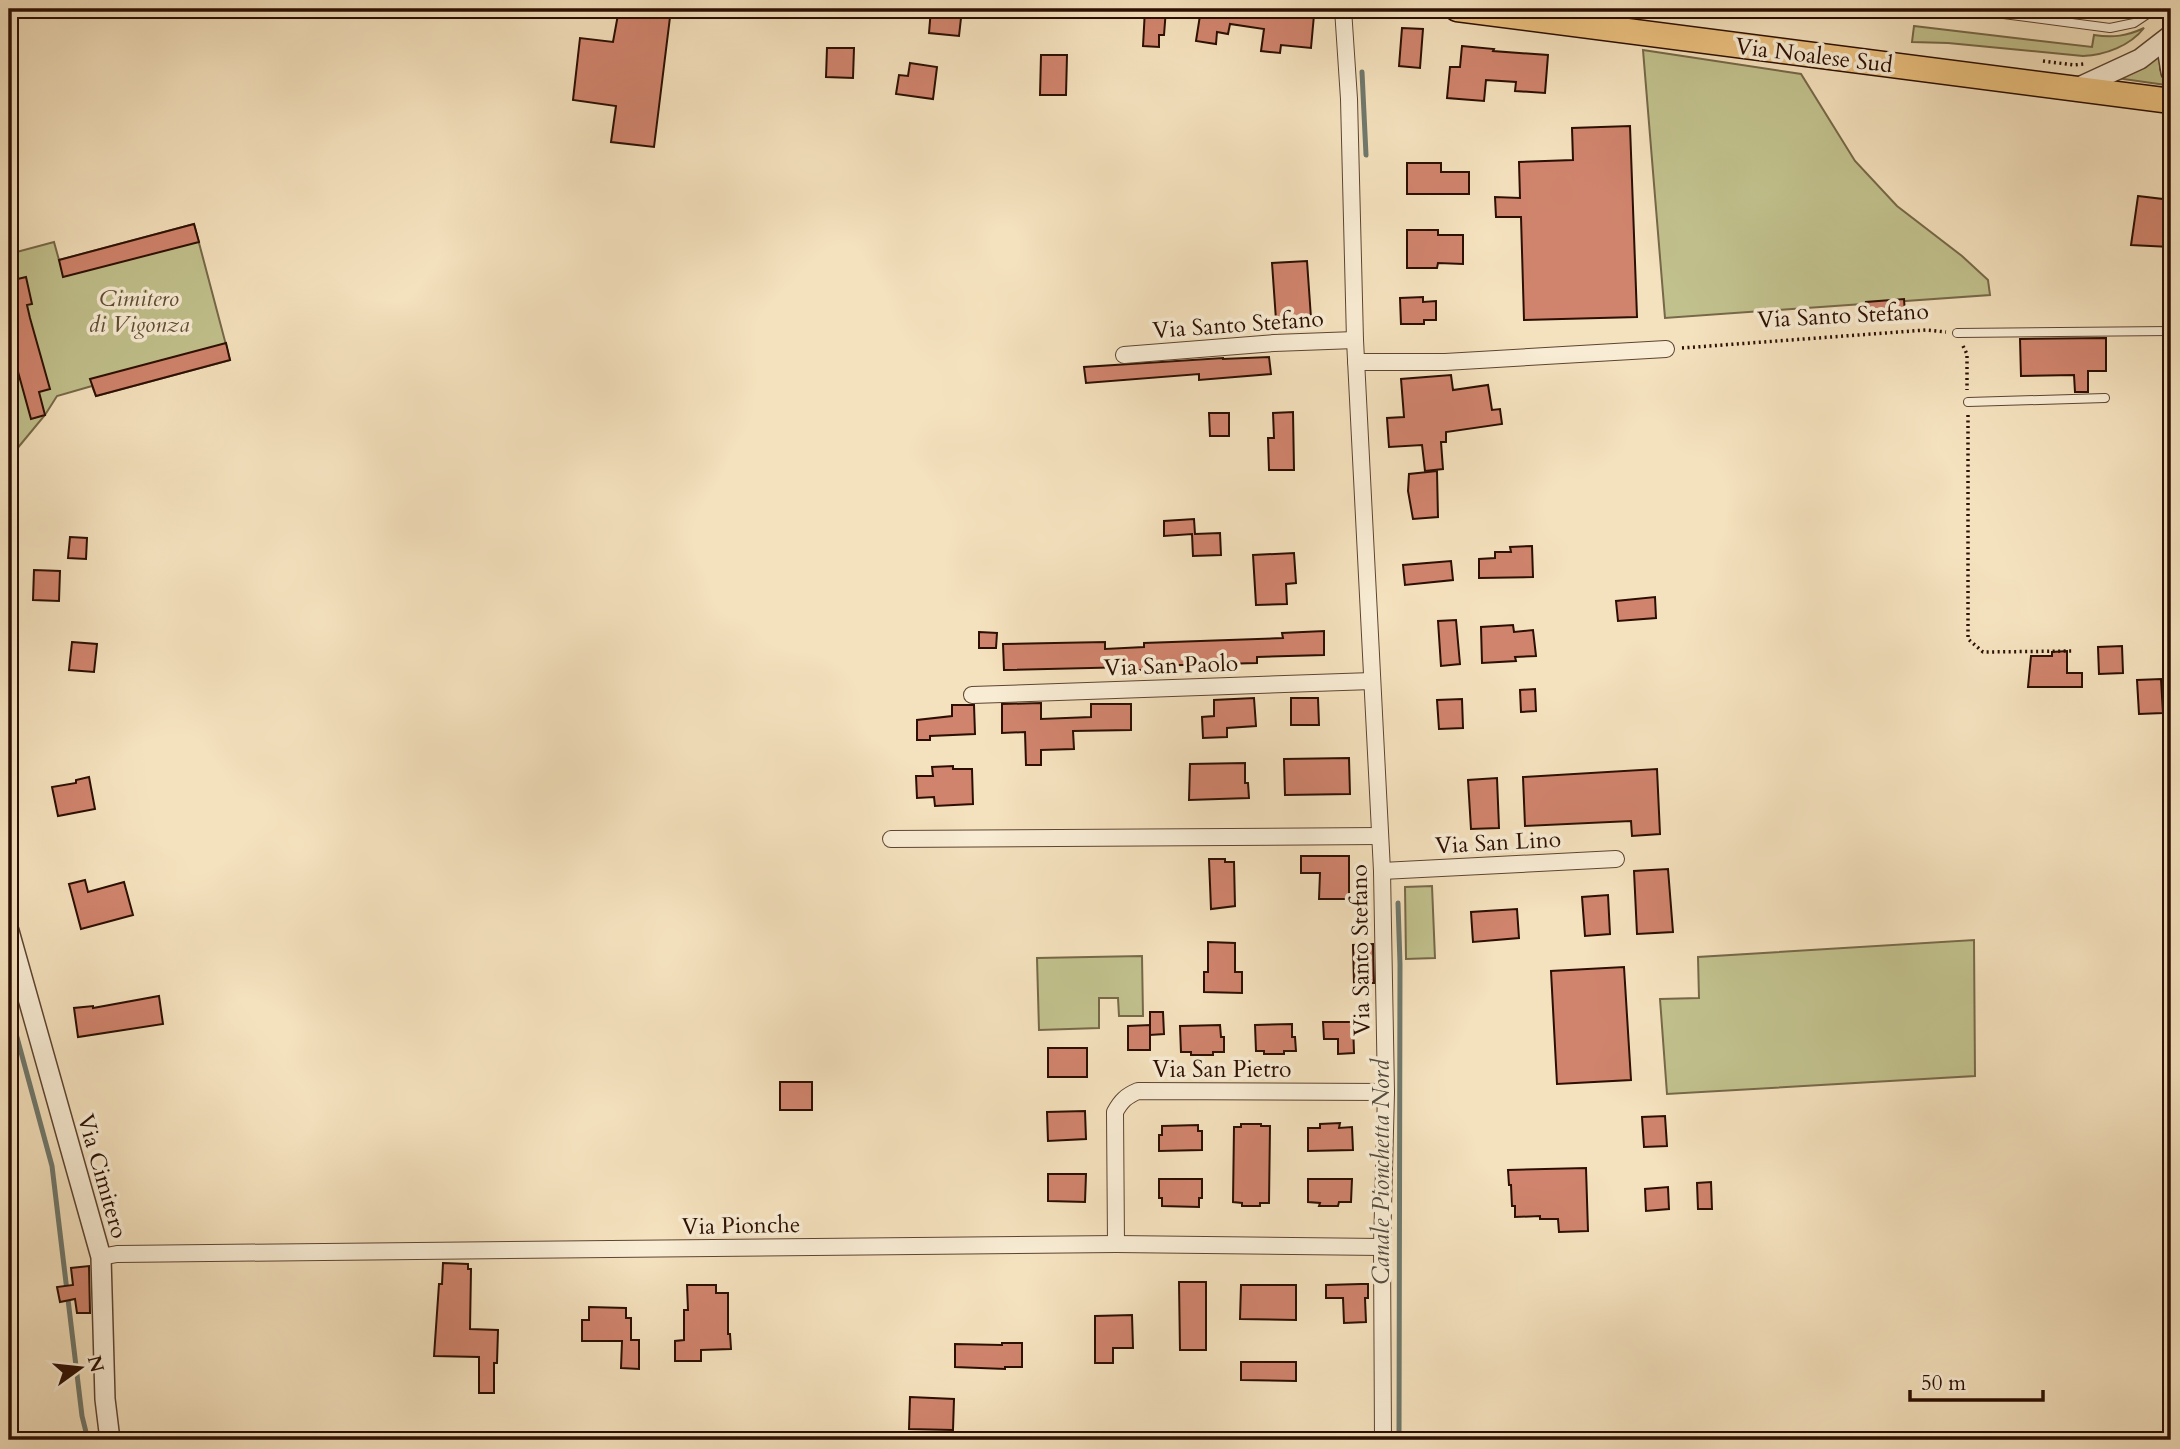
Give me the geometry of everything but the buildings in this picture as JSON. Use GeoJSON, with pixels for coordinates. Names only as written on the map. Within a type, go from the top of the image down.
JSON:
{"type":"FeatureCollection","features":[{"type":"Feature","properties":{"kind":"main road","name":"Via Noalese Sud"},"geometry":{"type":"LineString","coordinates":[[1457,9],[2171,101]]}},
{"type":"Feature","properties":{"kind":"street","name":"Via Santo Stefano"},"geometry":{"type":"LineString","coordinates":[[1343,9],[1349,99],[1355,340],[1382,871],[1386,1092],[1382,1247],[1383,1440]]}},
{"type":"Feature","properties":{"kind":"street"},"geometry":{"type":"LineString","coordinates":[[2075,89],[2140,59],[2171,35]]}},
{"type":"Feature","properties":{"kind":"street"},"geometry":{"type":"LineString","coordinates":[[2171,35],[2168,54],[2171,72]]}},
{"type":"Feature","properties":{"kind":"street","name":"Via Santo Stefano"},"geometry":{"type":"LineString","coordinates":[[1124,355],[1274,343],[1355,340]]}},
{"type":"Feature","properties":{"kind":"street"},"geometry":{"type":"LineString","coordinates":[[1356,362],[1445,362],[1665,349]]}},
{"type":"Feature","properties":{"kind":"street","name":"Via San Paolo"},"geometry":{"type":"LineString","coordinates":[[972,695],[1372,681]]}},
{"type":"Feature","properties":{"kind":"street","name":"Via Santo Stefano"},"geometry":{"type":"LineString","coordinates":[[891,839],[1380,836]]}},
{"type":"Feature","properties":{"kind":"street","name":"Via San Lino"},"geometry":{"type":"LineString","coordinates":[[1382,871],[1616,859]]}},
{"type":"Feature","properties":{"kind":"street","name":"Via Cimitero"},"geometry":{"type":"LineString","coordinates":[[9,931],[101,1257],[105,1399],[110,1440]]}},
{"type":"Feature","properties":{"kind":"street","name":"Via San Pietro"},"geometry":{"type":"LineString","coordinates":[[1116,1244],[1115,1112],[1128,1095],[1138,1091],[1386,1092]]}},
{"type":"Feature","properties":{"kind":"street","name":"Via Pionche"},"geometry":{"type":"LineString","coordinates":[[101,1257],[117,1254],[1116,1244],[1382,1247]]}},
{"type":"Feature","properties":{"kind":"lane"},"geometry":{"type":"LineString","coordinates":[[1965,9],[2110,28],[2134,23],[2155,9]]}},
{"type":"Feature","properties":{"kind":"lane"},"geometry":{"type":"LineString","coordinates":[[1957,333],[2171,331]]}},
{"type":"Feature","properties":{"kind":"lane"},"geometry":{"type":"LineString","coordinates":[[1968,402],[2105,398]]}},
{"type":"Feature","properties":{"kind":"path"},"geometry":{"type":"LineString","coordinates":[[2034,60],[2074,65],[2086,63]]}},
{"type":"Feature","properties":{"kind":"path","name":"Via Santo Stefano"},"geometry":{"type":"LineString","coordinates":[[1665,349],[1926,330],[1957,333],[1968,354],[1968,639],[1983,652],[2073,651]]}},
{"type":"Feature","properties":{"kind":"green space"},"geometry":{"type":"Polygon","coordinates":[[[1914,26],[2092,47],[2094,35],[2120,36],[2144,28],[2132,40],[2116,48],[2083,56],[1912,42],[1914,26]]]}},
{"type":"Feature","properties":{"kind":"green space"},"geometry":{"type":"Polygon","coordinates":[[[1643,50],[1801,74],[1855,161],[1897,206],[1962,256],[1988,280],[1990,295],[1665,318],[1643,50]]]}},
{"type":"Feature","properties":{"kind":"green space"},"geometry":{"type":"Polygon","coordinates":[[[2160,52],[2160,69],[2166,85],[2116,78],[2160,52]]]}},
{"type":"Feature","properties":{"kind":"green space","name":"Cimitero di Vigonza"},"geometry":{"type":"Polygon","coordinates":[[[194,224],[230,360],[96,396],[92,386],[57,396],[16,450],[9,452],[9,254],[54,242],[59,260],[194,224]]]}},
{"type":"Feature","properties":{"kind":"green space"},"geometry":{"type":"Polygon","coordinates":[[[1432,886],[1435,958],[1406,959],[1405,887],[1432,886]]]}},
{"type":"Feature","properties":{"kind":"green space"},"geometry":{"type":"Polygon","coordinates":[[[1974,940],[1975,1076],[1667,1094],[1660,999],[1699,998],[1698,957],[1974,940]]]}},
{"type":"Feature","properties":{"kind":"green space"},"geometry":{"type":"Polygon","coordinates":[[[1142,956],[1143,1016],[1119,1016],[1118,998],[1099,998],[1099,1028],[1039,1030],[1037,958],[1142,956]]]}},
{"type":"Feature","properties":{"kind":"waterway","name":"Canale Pionchetta Nord"},"geometry":{"type":"LineString","coordinates":[[1362,72],[1366,155]]}},
{"type":"Feature","properties":{"kind":"waterway","name":"Canale Pionchetta Nord"},"geometry":{"type":"LineString","coordinates":[[1398,903],[1399,1440]]}},
{"type":"Feature","properties":{"kind":"waterway"},"geometry":{"type":"LineString","coordinates":[[9,1008],[52,1166],[82,1416],[88,1440]]}}]}
